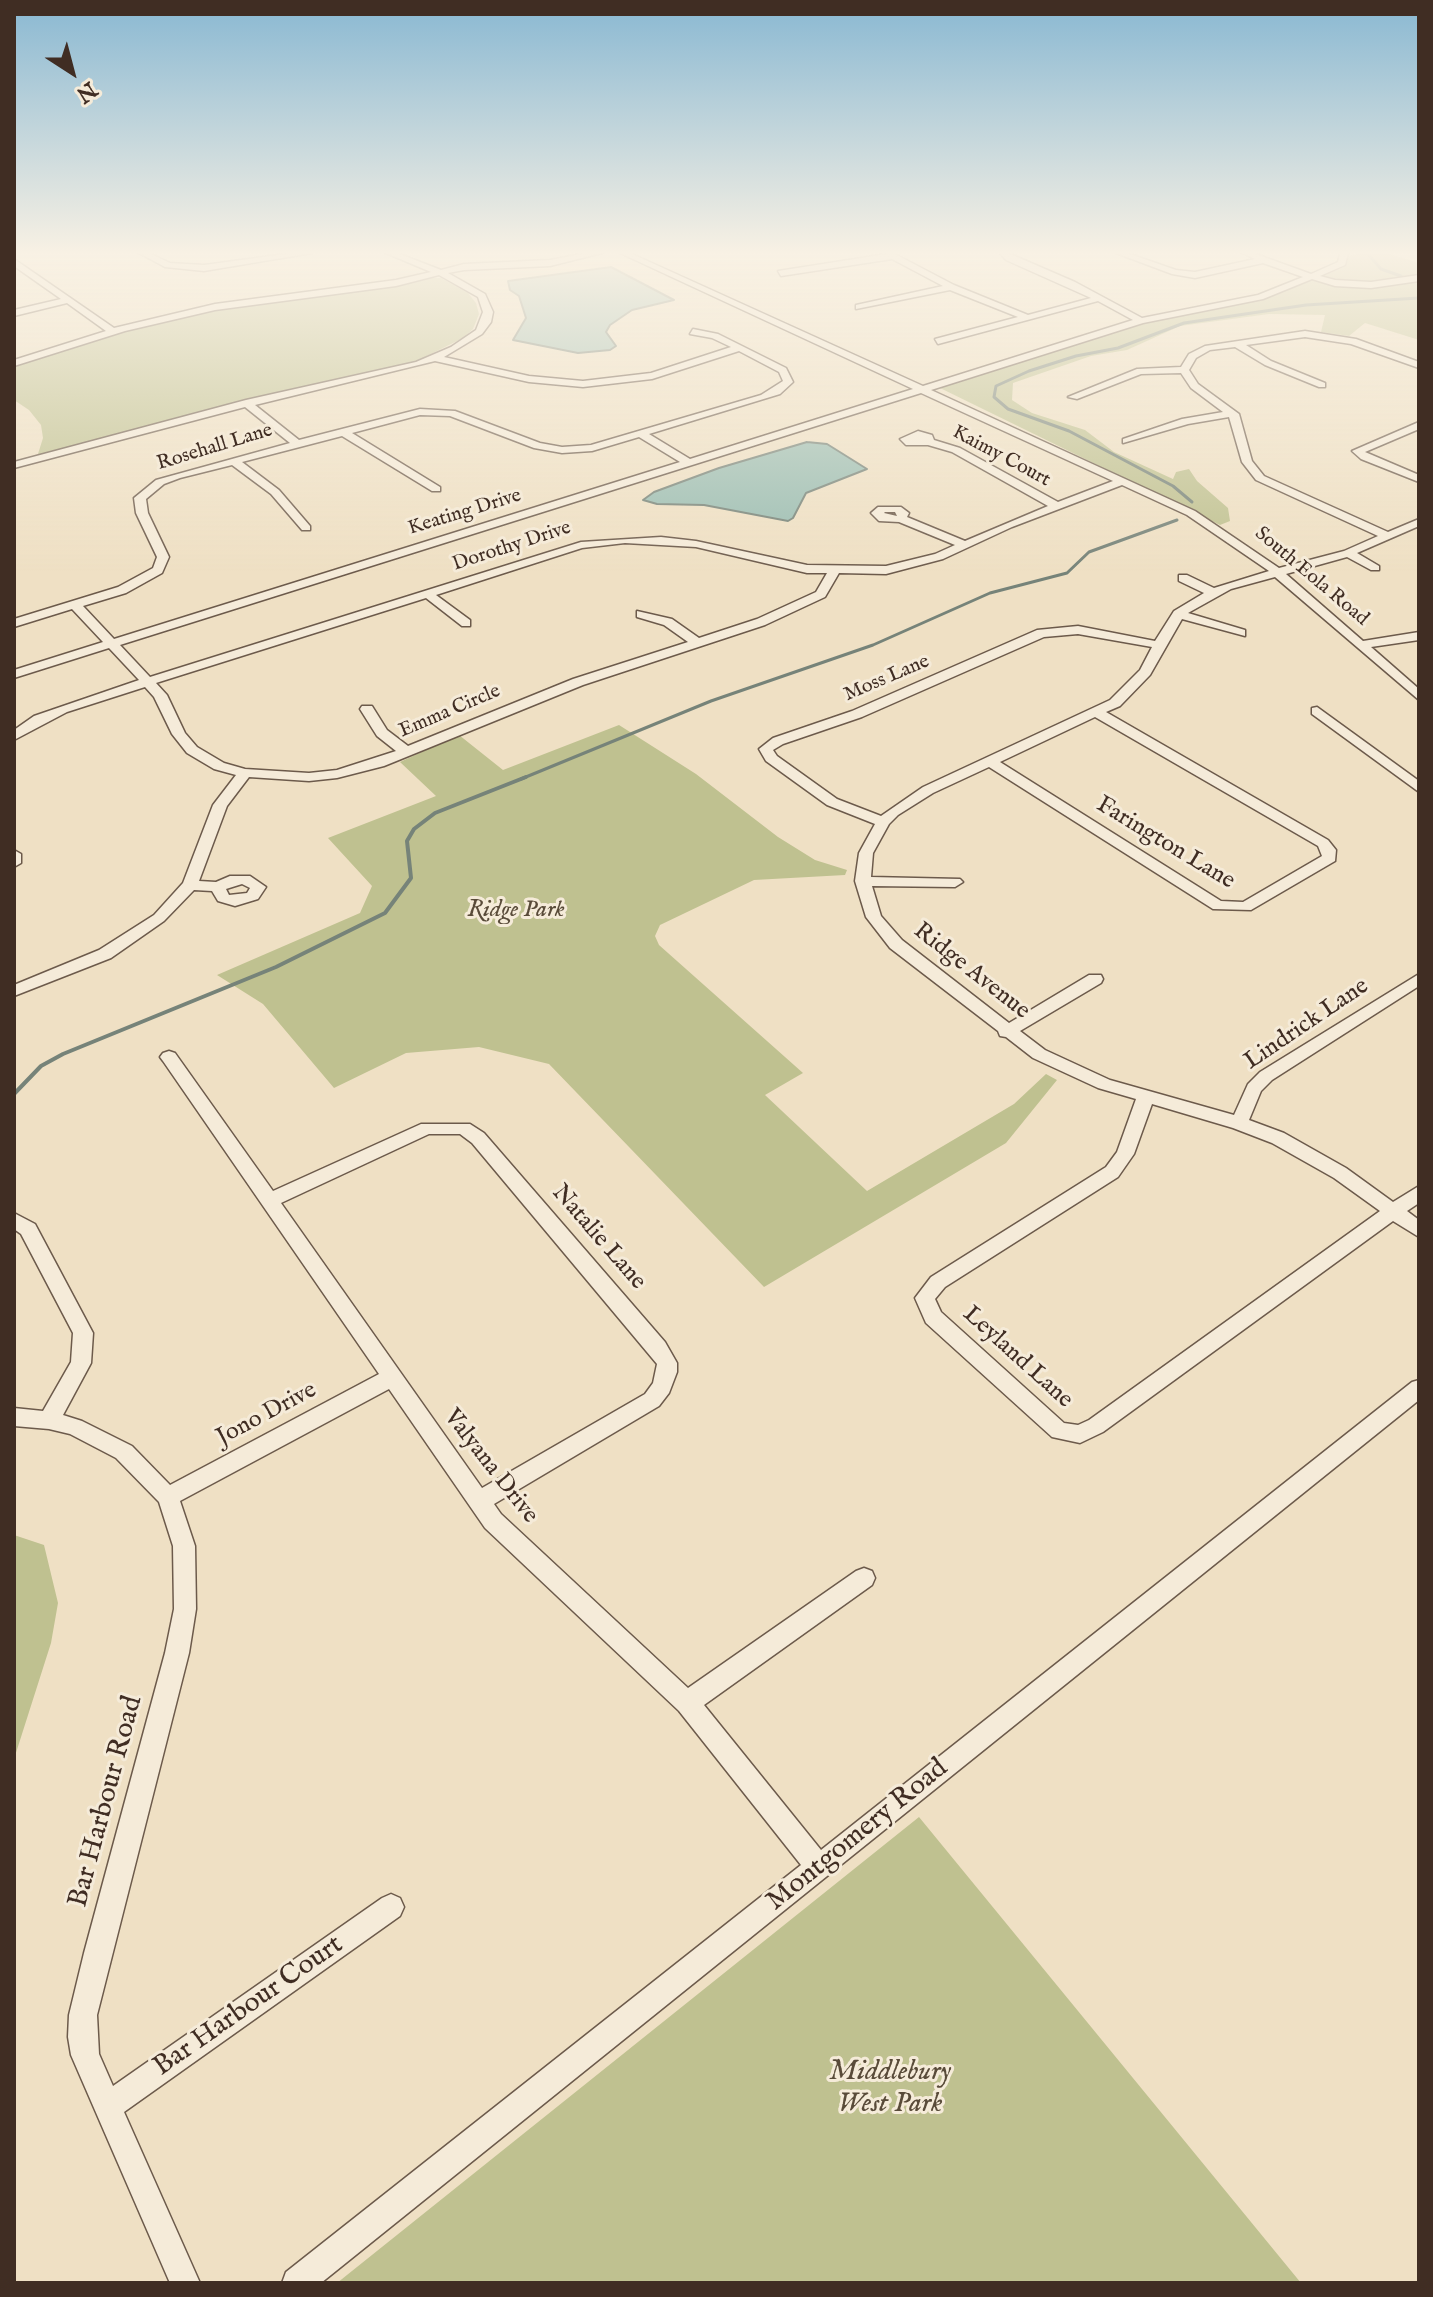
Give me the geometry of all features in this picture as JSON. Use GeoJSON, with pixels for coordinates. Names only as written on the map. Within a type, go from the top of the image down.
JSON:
{"type":"FeatureCollection","features":[{"type":"Feature","properties":{"kind":"street"},"geometry":{"type":"LineString","coordinates":[[14,465],[246,403],[427,360]]}},
{"type":"Feature","properties":{"kind":"street"},"geometry":{"type":"LineString","coordinates":[[446,360],[529,379],[583,384],[652,376],[701,360]]}},
{"type":"Feature","properties":{"kind":"street","name":"Rosehall Lane"},"geometry":{"type":"LineString","coordinates":[[14,623],[136,585],[158,570],[163,557],[139,504],[140,498],[147,490],[176,476],[401,415],[437,411],[465,417],[553,449],[592,448],[765,397],[784,387],[788,382],[783,370],[763,360]]}},
{"type":"Feature","properties":{"kind":"street"},"geometry":{"type":"LineString","coordinates":[[865,360],[927,388]]}},
{"type":"Feature","properties":{"kind":"street"},"geometry":{"type":"LineString","coordinates":[[868,360],[927,388]]}},
{"type":"Feature","properties":{"kind":"street","name":"Keating Drive"},"geometry":{"type":"LineString","coordinates":[[14,674],[1016,360]]}},
{"type":"Feature","properties":{"kind":"street"},"geometry":{"type":"LineString","coordinates":[[1184,370],[1188,360]]}},
{"type":"Feature","properties":{"kind":"street"},"geometry":{"type":"LineString","coordinates":[[1263,360],[1322,385]]}},
{"type":"Feature","properties":{"kind":"street"},"geometry":{"type":"LineString","coordinates":[[1073,397],[1140,371],[1184,370]]}},
{"type":"Feature","properties":{"kind":"street"},"geometry":{"type":"LineString","coordinates":[[1184,370],[1194,386],[1232,413],[1238,421],[1247,462],[1260,478],[1388,536]]}},
{"type":"Feature","properties":{"kind":"street","name":"South Eola Road"},"geometry":{"type":"LineString","coordinates":[[927,388],[1111,479],[1124,481],[1191,513],[1277,572],[1419,696]]}},
{"type":"Feature","properties":{"kind":"street"},"geometry":{"type":"LineString","coordinates":[[246,403],[296,443]]}},
{"type":"Feature","properties":{"kind":"street"},"geometry":{"type":"LineString","coordinates":[[1127,441],[1186,421],[1232,413]]}},
{"type":"Feature","properties":{"kind":"street"},"geometry":{"type":"LineString","coordinates":[[1419,425],[1357,451],[1419,479]]}},
{"type":"Feature","properties":{"kind":"street"},"geometry":{"type":"LineString","coordinates":[[342,431],[436,489]]}},
{"type":"Feature","properties":{"kind":"street"},"geometry":{"type":"LineString","coordinates":[[641,434],[688,462]]}},
{"type":"Feature","properties":{"kind":"street","name":"Kaimy Court"},"geometry":{"type":"LineString","coordinates":[[929,442],[966,455],[1056,506]]}},
{"type":"Feature","properties":{"kind":"street"},"geometry":{"type":"LineString","coordinates":[[233,460],[275,492],[306,528]]}},
{"type":"Feature","properties":{"kind":"street","name":"Dorothy Drive"},"geometry":{"type":"LineString","coordinates":[[14,736],[50,714],[566,549],[625,540],[678,542],[789,566],[834,571],[902,567],[939,557],[1056,506],[1124,481]]}},
{"type":"Feature","properties":{"kind":"street"},"geometry":{"type":"LineString","coordinates":[[901,519],[965,545]]}},
{"type":"Feature","properties":{"kind":"street"},"geometry":{"type":"LineString","coordinates":[[955,882],[863,881],[866,853],[883,822],[916,796],[1098,713],[1136,684],[1178,614],[1213,592],[1348,553],[1419,522]]}},
{"type":"Feature","properties":{"kind":"street"},"geometry":{"type":"LineString","coordinates":[[1348,553],[1375,568]]}},
{"type":"Feature","properties":{"kind":"street","name":"Emma Circle"},"geometry":{"type":"LineString","coordinates":[[75,605],[164,700],[179,734],[192,750],[219,766],[245,773],[295,777],[337,774],[366,767],[578,682],[698,643],[813,599],[825,591],[834,571]]}},
{"type":"Feature","properties":{"kind":"street"},"geometry":{"type":"LineString","coordinates":[[1183,578],[1213,592]]}},
{"type":"Feature","properties":{"kind":"street"},"geometry":{"type":"LineString","coordinates":[[428,594],[466,623]]}},
{"type":"Feature","properties":{"kind":"street"},"geometry":{"type":"LineString","coordinates":[[641,614],[668,622],[698,643]]}},
{"type":"Feature","properties":{"kind":"street"},"geometry":{"type":"LineString","coordinates":[[1178,614],[1241,633]]}},
{"type":"Feature","properties":{"kind":"street","name":"Moss Lane"},"geometry":{"type":"LineString","coordinates":[[883,822],[832,802],[771,758],[766,749],[778,741],[857,714],[1041,633],[1078,630],[1159,645]]}},
{"type":"Feature","properties":{"kind":"street"},"geometry":{"type":"LineString","coordinates":[[1361,645],[1419,636]]}},
{"type":"Feature","properties":{"kind":"street"},"geometry":{"type":"LineString","coordinates":[[367,709],[382,733],[406,752]]}},
{"type":"Feature","properties":{"kind":"street"},"geometry":{"type":"LineString","coordinates":[[1317,711],[1419,788]]}},
{"type":"Feature","properties":{"kind":"street","name":"Farington Lane"},"geometry":{"type":"LineString","coordinates":[[991,762],[1218,906],[1246,907],[1330,858],[1329,850],[1319,841],[1098,713]]}},
{"type":"Feature","properties":{"kind":"street"},"geometry":{"type":"LineString","coordinates":[[14,991],[67,972],[125,943],[159,918],[190,885],[220,805],[245,773]]}},
{"type":"Feature","properties":{"kind":"street"},"geometry":{"type":"LineString","coordinates":[[14,854],[14,863]]}},
{"type":"Feature","properties":{"kind":"street","name":"Ridge Avenue"},"geometry":{"type":"LineString","coordinates":[[863,881],[871,910],[896,944],[1006,1032],[1073,1072],[1146,1097],[1239,1123],[1309,1154],[1419,1230]]}},
{"type":"Feature","properties":{"kind":"street"},"geometry":{"type":"LineString","coordinates":[[190,885],[218,887]]}},
{"type":"Feature","properties":{"kind":"street"},"geometry":{"type":"LineString","coordinates":[[1006,1032],[1095,979]]}},
{"type":"Feature","properties":{"kind":"street","name":"Lindrick Lane"},"geometry":{"type":"LineString","coordinates":[[1239,1123],[1254,1088],[1266,1076],[1419,979]]}},
{"type":"Feature","properties":{"kind":"street","name":"Valyana Drive"},"geometry":{"type":"LineString","coordinates":[[169,1057],[478,1502],[505,1535],[687,1703],[819,1868]]}},
{"type":"Feature","properties":{"kind":"street","name":"Leyland Lane"},"geometry":{"type":"LineString","coordinates":[[1146,1097],[1125,1154],[1112,1172],[938,1282],[925,1298],[933,1317],[1059,1431],[1080,1434],[1096,1426],[1419,1193]]}},
{"type":"Feature","properties":{"kind":"street","name":"Natalie Lane"},"geometry":{"type":"LineString","coordinates":[[268,1201],[427,1128],[464,1128],[478,1138],[658,1348],[667,1363],[667,1372],[662,1387],[652,1400],[478,1502]]}},
{"type":"Feature","properties":{"kind":"street"},"geometry":{"type":"LineString","coordinates":[[14,1220],[28,1229],[83,1333],[81,1363],[49,1420]]}},
{"type":"Feature","properties":{"kind":"street","name":"Jono Drive"},"geometry":{"type":"LineString","coordinates":[[168,1497],[391,1378]]}},
{"type":"Feature","properties":{"kind":"street","name":"Montgomery Road"},"geometry":{"type":"LineString","coordinates":[[297,2283],[1419,1388]]}},
{"type":"Feature","properties":{"kind":"street","name":"Bar Harbour Road"},"geometry":{"type":"LineString","coordinates":[[14,1417],[49,1420],[101,1437],[124,1452],[168,1497],[184,1546],[185,1609],[177,1653],[83,2015],[85,2055],[185,2283]]}},
{"type":"Feature","properties":{"kind":"street"},"geometry":{"type":"LineString","coordinates":[[687,1703],[864,1578]]}},
{"type":"Feature","properties":{"kind":"street","name":"Bar Harbour Court"},"geometry":{"type":"LineString","coordinates":[[107,2107],[391,1907]]}},
{"type":"Feature","properties":{"kind":"green space"},"geometry":{"type":"Polygon","coordinates":[[[29,360],[419,360],[195,413],[37,457],[43,438],[41,425],[29,410],[14,400],[14,365],[29,360]]]}},
{"type":"Feature","properties":{"kind":"green space"},"geometry":{"type":"Polygon","coordinates":[[[1027,360],[1079,360],[1013,383],[1012,400],[1032,413],[1085,430],[1114,452],[1173,479],[1176,472],[1189,469],[1197,481],[1228,508],[1230,521],[1220,525],[940,388],[1027,360]]]}},
{"type":"Feature","properties":{"kind":"green space","name":"Ridge Park"},"geometry":{"type":"Polygon","coordinates":[[[619,725],[696,774],[778,837],[815,860],[847,870],[845,875],[754,880],[660,925],[655,936],[659,945],[803,1073],[765,1095],[867,1191],[1014,1104],[1046,1074],[1057,1080],[1006,1143],[764,1287],[549,1064],[479,1047],[406,1053],[334,1088],[263,1004],[217,975],[360,913],[372,886],[328,838],[436,796],[400,762],[459,735],[503,770],[619,725]]]}},
{"type":"Feature","properties":{"kind":"green space"},"geometry":{"type":"Polygon","coordinates":[[[14,1535],[44,1545],[58,1603],[51,1643],[14,1759],[14,1535]]]}},
{"type":"Feature","properties":{"kind":"green space","name":"Middlebury West Park"},"geometry":{"type":"Polygon","coordinates":[[[919,1817],[1301,2283],[337,2283],[919,1817]]]}},
{"type":"Feature","properties":{"kind":"water"},"geometry":{"type":"Polygon","coordinates":[[[807,442],[827,444],[867,469],[806,493],[793,518],[788,521],[704,505],[657,504],[643,500],[654,492],[719,468],[807,442]]]}},
{"type":"Feature","properties":{"kind":"waterway"},"geometry":{"type":"LineString","coordinates":[[1063,360],[996,386],[994,397],[1008,409],[1069,431],[1173,486],[1192,502]]}},
{"type":"Feature","properties":{"kind":"waterway"},"geometry":{"type":"LineString","coordinates":[[522,778],[711,701],[873,645],[990,593],[1067,573],[1089,552],[1177,520]]}},
{"type":"Feature","properties":{"kind":"waterway"},"geometry":{"type":"LineString","coordinates":[[14,1094],[41,1066],[63,1054],[276,967],[385,913],[411,878],[407,841],[414,829],[435,813],[522,778]]}}]}
